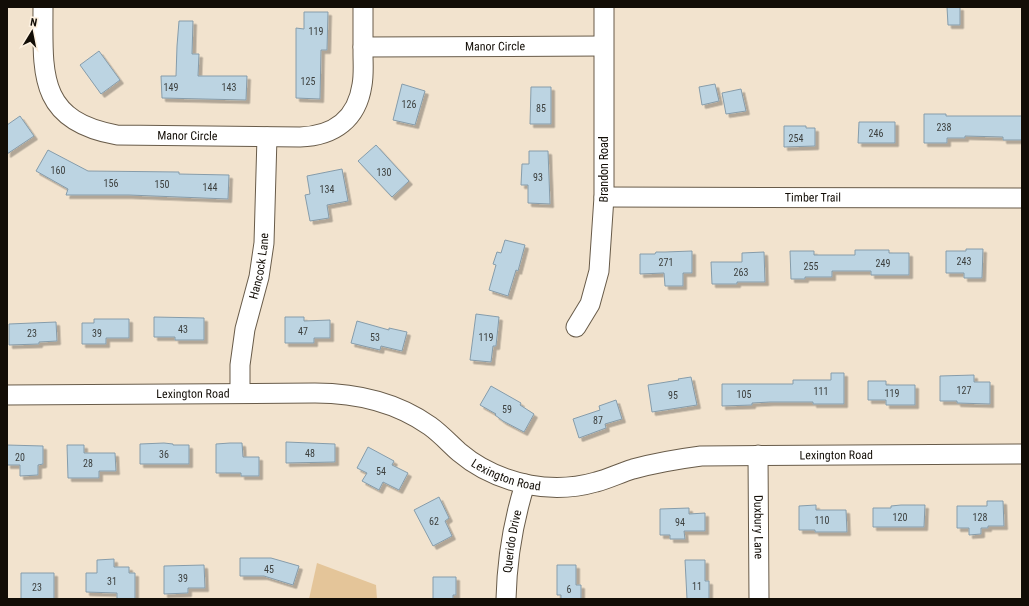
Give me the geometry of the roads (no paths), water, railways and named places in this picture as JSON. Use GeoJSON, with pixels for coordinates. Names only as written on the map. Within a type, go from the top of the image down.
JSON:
{"type":"FeatureCollection","features":[{"type":"Feature","properties":{"kind":"street","name":"Manor Circle"},"geometry":{"type":"LineString","coordinates":[[43,7],[43,52],[46,77],[49,88],[56,102],[64,114],[73,120],[92,129],[117,135],[267,137],[300,137],[319,135],[333,130],[346,121],[357,104],[360,94],[362,80],[363,7]]}},
{"type":"Feature","properties":{"kind":"street","name":"Brandon Road"},"geometry":{"type":"LineString","coordinates":[[576,327],[590,304],[599,271],[604,197],[604,7]]}},
{"type":"Feature","properties":{"kind":"street","name":"Manor Circle"},"geometry":{"type":"LineString","coordinates":[[363,47],[603,46]]}},
{"type":"Feature","properties":{"kind":"street","name":"Hancock Lane"},"geometry":{"type":"LineString","coordinates":[[240,393],[240,365],[245,329],[259,277],[264,243],[267,137]]}},
{"type":"Feature","properties":{"kind":"street","name":"Timber Trail"},"geometry":{"type":"LineString","coordinates":[[604,197],[1022,198]]}},
{"type":"Feature","properties":{"kind":"street","name":"Lexington Road"},"geometry":{"type":"LineString","coordinates":[[7,395],[240,393],[336,393],[356,395],[394,406],[412,415],[445,438],[459,451],[485,470],[525,484],[546,487],[578,486],[594,483],[647,465],[701,456],[1022,454]]}},
{"type":"Feature","properties":{"kind":"street","name":"Duxbury Lane"},"geometry":{"type":"LineString","coordinates":[[758,455],[759,599]]}},
{"type":"Feature","properties":{"kind":"street","name":"Querido Drive"},"geometry":{"type":"LineString","coordinates":[[506,599],[506,576],[513,526],[525,484]]}}]}
